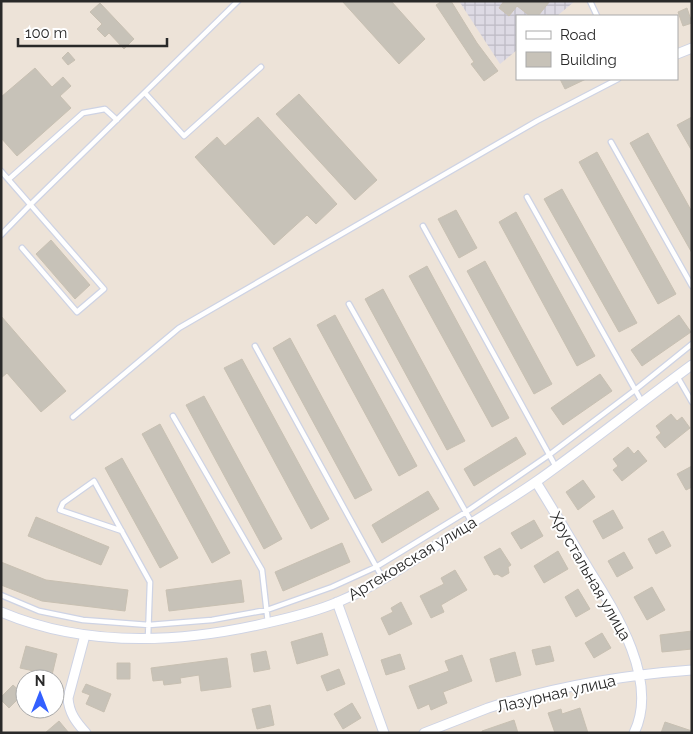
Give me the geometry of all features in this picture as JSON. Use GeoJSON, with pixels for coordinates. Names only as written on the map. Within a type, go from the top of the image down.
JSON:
{"type":"FeatureCollection","features":[{"type":"Feature","properties":{"kind":"street"},"geometry":{"type":"LineString","coordinates":[[678,54],[692,48]]}},
{"type":"Feature","properties":{"kind":"street","name":"Артековская улица"},"geometry":{"type":"LineString","coordinates":[[1,612],[19,620],[85,635],[148,639],[189,637],[234,631],[338,602],[383,579],[536,482],[692,365]]}},
{"type":"Feature","properties":{"kind":"street","name":"Хрустальная улица"},"geometry":{"type":"LineString","coordinates":[[536,482],[612,608],[629,641],[639,674],[642,700],[634,733]]}},
{"type":"Feature","properties":{"kind":"street"},"geometry":{"type":"LineString","coordinates":[[338,602],[384,733]]}},
{"type":"Feature","properties":{"kind":"street"},"geometry":{"type":"LineString","coordinates":[[85,635],[68,698],[69,707],[74,719],[86,733]]}},
{"type":"Feature","properties":{"kind":"street","name":"Лазурная улица"},"geometry":{"type":"LineString","coordinates":[[424,733],[489,708],[562,689],[639,674],[692,670]]}},
{"type":"Feature","properties":{"kind":"lane"},"geometry":{"type":"LineString","coordinates":[[1,235],[238,1]]}},
{"type":"Feature","properties":{"kind":"lane"},"geometry":{"type":"LineString","coordinates":[[590,1],[597,15]]}},
{"type":"Feature","properties":{"kind":"lane"},"geometry":{"type":"LineString","coordinates":[[145,93],[184,136],[261,67]]}},
{"type":"Feature","properties":{"kind":"lane"},"geometry":{"type":"LineString","coordinates":[[73,417],[179,328],[537,121],[616,80]]}},
{"type":"Feature","properties":{"kind":"lane"},"geometry":{"type":"LineString","coordinates":[[9,179],[83,113],[105,109],[116,120]]}},
{"type":"Feature","properties":{"kind":"lane"},"geometry":{"type":"LineString","coordinates":[[611,142],[692,286]]}},
{"type":"Feature","properties":{"kind":"lane"},"geometry":{"type":"LineString","coordinates":[[1,171],[104,289],[77,312],[22,248]]}},
{"type":"Feature","properties":{"kind":"lane"},"geometry":{"type":"LineString","coordinates":[[526,197],[642,402]]}},
{"type":"Feature","properties":{"kind":"lane"},"geometry":{"type":"LineString","coordinates":[[423,226],[556,467]]}},
{"type":"Feature","properties":{"kind":"lane"},"geometry":{"type":"LineString","coordinates":[[350,304],[472,523]]}},
{"type":"Feature","properties":{"kind":"lane"},"geometry":{"type":"LineString","coordinates":[[1,595],[40,611],[83,620],[149,625],[212,620],[267,610],[332,587],[376,567],[466,512],[549,455],[692,344]]}},
{"type":"Feature","properties":{"kind":"lane"},"geometry":{"type":"LineString","coordinates":[[255,346],[383,579]]}},
{"type":"Feature","properties":{"kind":"lane"},"geometry":{"type":"LineString","coordinates":[[677,376],[692,402]]}},
{"type":"Feature","properties":{"kind":"lane"},"geometry":{"type":"LineString","coordinates":[[173,416],[262,570],[268,623]]}},
{"type":"Feature","properties":{"kind":"lane"},"geometry":{"type":"LineString","coordinates":[[122,531],[60,510],[63,503],[94,480],[122,531],[150,582],[148,639]]}},
{"type":"Feature","properties":{"kind":"lane"},"geometry":{"type":"LineString","coordinates":[[36,624],[40,611]]}},
{"type":"Feature","properties":{"kind":"shaded area"},"geometry":{"type":"Polygon","coordinates":[[[459,1],[575,1],[558,15],[516,15],[516,51],[500,64],[459,1]]]}},
{"type":"Feature","properties":{"kind":"building"},"geometry":{"type":"Polygon","coordinates":[[[342,1],[391,1],[425,39],[399,64],[342,1]]]}},
{"type":"Feature","properties":{"kind":"building"},"geometry":{"type":"Polygon","coordinates":[[[442,1],[451,1],[477,43],[498,71],[484,81],[471,64],[474,62],[436,5],[442,1]]]}},
{"type":"Feature","properties":{"kind":"building"},"geometry":{"type":"Polygon","coordinates":[[[504,1],[550,1],[539,15],[529,15],[517,6],[509,16],[499,8],[504,1]]]}},
{"type":"Feature","properties":{"kind":"building"},"geometry":{"type":"Polygon","coordinates":[[[100,3],[134,39],[124,49],[109,33],[105,37],[97,29],[102,24],[90,12],[100,3]]]}},
{"type":"Feature","properties":{"kind":"building"},"geometry":{"type":"Polygon","coordinates":[[[687,8],[692,23],[683,26],[678,12],[687,8]]]}},
{"type":"Feature","properties":{"kind":"building"},"geometry":{"type":"Polygon","coordinates":[[[68,52],[75,60],[68,65],[62,58],[68,52]]]}},
{"type":"Feature","properties":{"kind":"building"},"geometry":{"type":"Polygon","coordinates":[[[35,68],[52,87],[63,77],[71,86],[60,96],[71,108],[17,156],[1,138],[1,97],[35,68]]]}},
{"type":"Feature","properties":{"kind":"building"},"geometry":{"type":"Polygon","coordinates":[[[560,80],[584,80],[565,89],[560,80]]]}},
{"type":"Feature","properties":{"kind":"building"},"geometry":{"type":"Polygon","coordinates":[[[299,94],[377,180],[355,200],[276,114],[299,94]]]}},
{"type":"Feature","properties":{"kind":"building"},"geometry":{"type":"Polygon","coordinates":[[[258,117],[337,204],[316,224],[307,215],[274,245],[195,157],[217,137],[225,146],[258,117]]]}},
{"type":"Feature","properties":{"kind":"building"},"geometry":{"type":"Polygon","coordinates":[[[692,117],[692,151],[677,125],[692,117]]]}},
{"type":"Feature","properties":{"kind":"building"},"geometry":{"type":"Polygon","coordinates":[[[648,133],[692,212],[692,253],[630,143],[648,133]]]}},
{"type":"Feature","properties":{"kind":"building"},"geometry":{"type":"Polygon","coordinates":[[[597,152],[676,294],[658,304],[579,162],[597,152]]]}},
{"type":"Feature","properties":{"kind":"building"},"geometry":{"type":"Polygon","coordinates":[[[562,189],[637,323],[619,332],[544,199],[562,189]]]}},
{"type":"Feature","properties":{"kind":"building"},"geometry":{"type":"Polygon","coordinates":[[[456,210],[477,248],[459,258],[438,219],[456,210]]]}},
{"type":"Feature","properties":{"kind":"building"},"geometry":{"type":"Polygon","coordinates":[[[516,212],[595,356],[577,366],[499,222],[516,212]]]}},
{"type":"Feature","properties":{"kind":"building"},"geometry":{"type":"Polygon","coordinates":[[[51,240],[90,285],[75,299],[36,254],[51,240]]]}},
{"type":"Feature","properties":{"kind":"building"},"geometry":{"type":"Polygon","coordinates":[[[485,261],[552,384],[534,394],[467,271],[485,261]]]}},
{"type":"Feature","properties":{"kind":"building"},"geometry":{"type":"Polygon","coordinates":[[[427,266],[509,418],[492,427],[409,276],[427,266]]]}},
{"type":"Feature","properties":{"kind":"building"},"geometry":{"type":"Polygon","coordinates":[[[383,289],[465,441],[447,450],[365,299],[383,289]]]}},
{"type":"Feature","properties":{"kind":"building"},"geometry":{"type":"Polygon","coordinates":[[[335,315],[417,466],[399,476],[317,325],[335,315]]]}},
{"type":"Feature","properties":{"kind":"building"},"geometry":{"type":"Polygon","coordinates":[[[679,315],[691,332],[642,366],[631,350],[679,315]]]}},
{"type":"Feature","properties":{"kind":"building"},"geometry":{"type":"Polygon","coordinates":[[[1,316],[66,391],[41,412],[7,373],[1,378],[1,316]]]}},
{"type":"Feature","properties":{"kind":"building"},"geometry":{"type":"Polygon","coordinates":[[[290,338],[372,490],[355,499],[273,348],[290,338]]]}},
{"type":"Feature","properties":{"kind":"building"},"geometry":{"type":"Polygon","coordinates":[[[242,359],[329,519],[311,529],[224,368],[242,359]]]}},
{"type":"Feature","properties":{"kind":"building"},"geometry":{"type":"Polygon","coordinates":[[[600,374],[612,391],[563,425],[551,408],[600,374]]]}},
{"type":"Feature","properties":{"kind":"building"},"geometry":{"type":"Polygon","coordinates":[[[204,396],[282,539],[264,549],[186,405],[204,396]]]}},
{"type":"Feature","properties":{"kind":"building"},"geometry":{"type":"Polygon","coordinates":[[[671,414],[677,421],[682,417],[690,428],[665,448],[656,437],[661,433],[656,426],[671,414]]]}},
{"type":"Feature","properties":{"kind":"building"},"geometry":{"type":"Polygon","coordinates":[[[160,424],[230,553],[212,563],[142,434],[160,424]]]}},
{"type":"Feature","properties":{"kind":"building"},"geometry":{"type":"Polygon","coordinates":[[[516,437],[526,454],[474,486],[464,469],[516,437]]]}},
{"type":"Feature","properties":{"kind":"building"},"geometry":{"type":"Polygon","coordinates":[[[628,447],[634,454],[638,450],[647,461],[622,481],[613,470],[618,466],[613,459],[628,447]]]}},
{"type":"Feature","properties":{"kind":"building"},"geometry":{"type":"Polygon","coordinates":[[[122,458],[178,558],[160,568],[105,468],[122,458]]]}},
{"type":"Feature","properties":{"kind":"building"},"geometry":{"type":"Polygon","coordinates":[[[692,466],[692,487],[686,490],[677,474],[692,466]]]}},
{"type":"Feature","properties":{"kind":"building"},"geometry":{"type":"Polygon","coordinates":[[[583,480],[595,497],[578,510],[566,492],[583,480]]]}},
{"type":"Feature","properties":{"kind":"building"},"geometry":{"type":"Polygon","coordinates":[[[428,491],[439,509],[382,543],[372,525],[428,491]]]}},
{"type":"Feature","properties":{"kind":"building"},"geometry":{"type":"Polygon","coordinates":[[[613,510],[623,528],[603,539],[593,521],[613,510]]]}},
{"type":"Feature","properties":{"kind":"building"},"geometry":{"type":"Polygon","coordinates":[[[36,517],[109,547],[101,565],[28,536],[36,517]]]}},
{"type":"Feature","properties":{"kind":"building"},"geometry":{"type":"Polygon","coordinates":[[[534,520],[543,536],[521,549],[511,533],[534,520]]]}},
{"type":"Feature","properties":{"kind":"building"},"geometry":{"type":"Polygon","coordinates":[[[663,531],[671,546],[656,554],[648,539],[663,531]]]}},
{"type":"Feature","properties":{"kind":"building"},"geometry":{"type":"Polygon","coordinates":[[[342,543],[350,562],[283,591],[275,572],[342,543]]]}},
{"type":"Feature","properties":{"kind":"building"},"geometry":{"type":"Polygon","coordinates":[[[500,548],[511,565],[508,567],[509,573],[502,577],[497,574],[494,575],[484,557],[500,548]]]}},
{"type":"Feature","properties":{"kind":"building"},"geometry":{"type":"Polygon","coordinates":[[[558,551],[568,569],[544,583],[534,566],[558,551]]]}},
{"type":"Feature","properties":{"kind":"building"},"geometry":{"type":"Polygon","coordinates":[[[624,552],[633,568],[617,577],[608,561],[624,552]]]}},
{"type":"Feature","properties":{"kind":"building"},"geometry":{"type":"Polygon","coordinates":[[[1,562],[46,580],[128,590],[125,611],[42,601],[1,585],[1,562]]]}},
{"type":"Feature","properties":{"kind":"building"},"geometry":{"type":"Polygon","coordinates":[[[455,570],[467,590],[441,605],[444,612],[431,618],[420,596],[444,584],[441,578],[455,570]]]}},
{"type":"Feature","properties":{"kind":"building"},"geometry":{"type":"Polygon","coordinates":[[[241,580],[244,602],[169,611],[166,590],[241,580]]]}},
{"type":"Feature","properties":{"kind":"building"},"geometry":{"type":"Polygon","coordinates":[[[652,587],[665,610],[647,620],[634,597],[652,587]]]}},
{"type":"Feature","properties":{"kind":"building"},"geometry":{"type":"Polygon","coordinates":[[[578,589],[590,609],[576,617],[565,597],[578,589]]]}},
{"type":"Feature","properties":{"kind":"building"},"geometry":{"type":"Polygon","coordinates":[[[401,602],[412,624],[389,635],[381,618],[393,612],[391,608],[401,602]]]}},
{"type":"Feature","properties":{"kind":"building"},"geometry":{"type":"Polygon","coordinates":[[[692,631],[692,649],[662,652],[660,635],[692,631]]]}},
{"type":"Feature","properties":{"kind":"building"},"geometry":{"type":"Polygon","coordinates":[[[322,633],[328,655],[297,664],[291,642],[322,633]]]}},
{"type":"Feature","properties":{"kind":"building"},"geometry":{"type":"Polygon","coordinates":[[[602,633],[611,648],[594,658],[585,643],[602,633]]]}},
{"type":"Feature","properties":{"kind":"building"},"geometry":{"type":"Polygon","coordinates":[[[26,646],[57,654],[53,669],[20,668],[26,646]]]}},
{"type":"Feature","properties":{"kind":"building"},"geometry":{"type":"Polygon","coordinates":[[[550,646],[554,661],[536,665],[532,650],[550,646]]]}},
{"type":"Feature","properties":{"kind":"building"},"geometry":{"type":"Polygon","coordinates":[[[266,651],[270,669],[254,672],[251,654],[266,651]]]}},
{"type":"Feature","properties":{"kind":"building"},"geometry":{"type":"Polygon","coordinates":[[[515,652],[521,675],[496,682],[490,659],[515,652]]]}},
{"type":"Feature","properties":{"kind":"building"},"geometry":{"type":"Polygon","coordinates":[[[400,654],[405,669],[386,675],[381,660],[400,654]]]}},
{"type":"Feature","properties":{"kind":"building"},"geometry":{"type":"Polygon","coordinates":[[[462,655],[472,681],[443,692],[447,703],[431,710],[429,704],[418,709],[409,686],[449,671],[445,661],[462,655]]]}},
{"type":"Feature","properties":{"kind":"building"},"geometry":{"type":"Polygon","coordinates":[[[227,658],[231,687],[201,691],[199,675],[180,678],[181,683],[164,685],[163,680],[153,681],[151,668],[227,658]]]}},
{"type":"Feature","properties":{"kind":"building"},"geometry":{"type":"Polygon","coordinates":[[[117,663],[130,663],[130,679],[117,679],[117,663]]]}},
{"type":"Feature","properties":{"kind":"building"},"geometry":{"type":"Polygon","coordinates":[[[339,669],[345,684],[327,691],[321,676],[339,669]]]}},
{"type":"Feature","properties":{"kind":"building"},"geometry":{"type":"Polygon","coordinates":[[[86,684],[111,694],[104,712],[86,704],[90,695],[82,692],[86,684]]]}},
{"type":"Feature","properties":{"kind":"building"},"geometry":{"type":"Polygon","coordinates":[[[13,685],[15,687],[15,702],[9,708],[1,700],[1,697],[13,685]]]}},
{"type":"Feature","properties":{"kind":"building"},"geometry":{"type":"Polygon","coordinates":[[[352,703],[361,718],[343,729],[334,714],[352,703]]]}},
{"type":"Feature","properties":{"kind":"building"},"geometry":{"type":"Polygon","coordinates":[[[270,705],[274,725],[257,729],[252,709],[270,705]]]}},
{"type":"Feature","properties":{"kind":"building"},"geometry":{"type":"Polygon","coordinates":[[[580,708],[588,733],[555,733],[548,713],[561,709],[562,714],[580,708]]]}},
{"type":"Feature","properties":{"kind":"building"},"geometry":{"type":"Polygon","coordinates":[[[514,720],[518,733],[482,733],[482,731],[514,720]]]}},
{"type":"Feature","properties":{"kind":"building"},"geometry":{"type":"Polygon","coordinates":[[[59,721],[69,733],[45,733],[59,721]]]}},
{"type":"Feature","properties":{"kind":"building"},"geometry":{"type":"Polygon","coordinates":[[[665,722],[692,731],[692,733],[661,733],[665,722]]]}}]}
